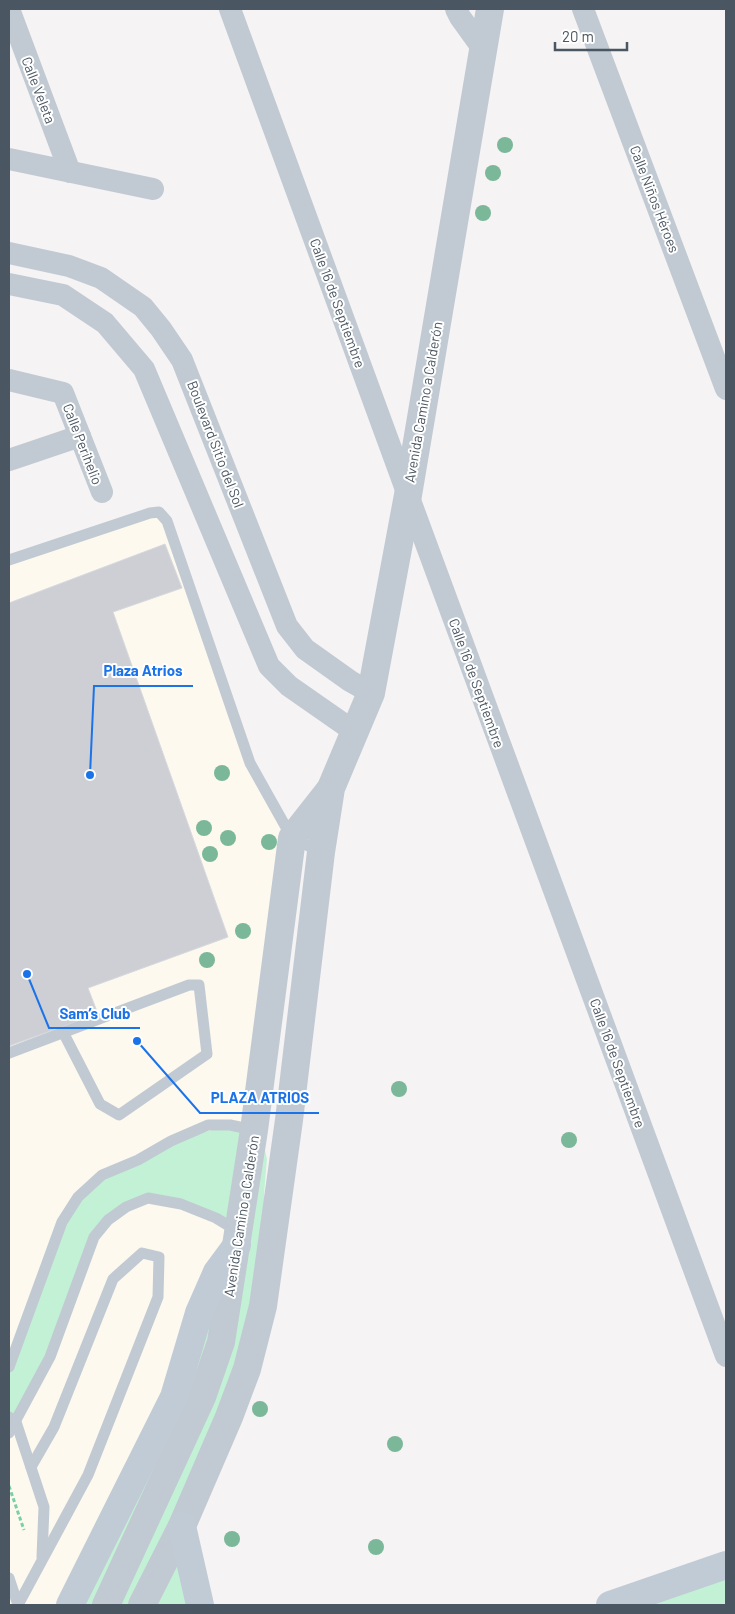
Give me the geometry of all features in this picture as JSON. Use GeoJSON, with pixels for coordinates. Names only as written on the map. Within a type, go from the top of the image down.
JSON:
{"type":"FeatureCollection","features":[{"type":"Feature","properties":{"kind":"main road"},"geometry":{"type":"LineString","coordinates":[[70,1605],[174,1397],[200,1313],[216,1272],[238,1239]]}},
{"type":"Feature","properties":{"kind":"main road"},"geometry":{"type":"LineString","coordinates":[[182,1526],[200,1605]]}},
{"type":"Feature","properties":{"kind":"main road"},"geometry":{"type":"LineString","coordinates":[[610,1605],[726,1565]]}},
{"type":"Feature","properties":{"kind":"street","name":"Calle Veleta"},"geometry":{"type":"LineString","coordinates":[[9,9],[70,172]]}},
{"type":"Feature","properties":{"kind":"street","name":"Calle 16 de Septiembre"},"geometry":{"type":"LineString","coordinates":[[230,9],[726,1356]]}},
{"type":"Feature","properties":{"kind":"street"},"geometry":{"type":"LineString","coordinates":[[456,9],[483,49]]}},
{"type":"Feature","properties":{"kind":"street","name":"Avenida Camino a Calderón"},"geometry":{"type":"LineString","coordinates":[[142,1605],[182,1526],[229,1417],[247,1369],[263,1306],[290,1120],[320,852],[331,788],[371,693],[408,495],[490,9]]}},
{"type":"Feature","properties":{"kind":"street","name":"Calle Niños Héroes"},"geometry":{"type":"LineString","coordinates":[[583,9],[726,389]]}},
{"type":"Feature","properties":{"kind":"street"},"geometry":{"type":"LineString","coordinates":[[9,159],[153,189]]}},
{"type":"Feature","properties":{"kind":"street","name":"Boulevard Sitio del Sol"},"geometry":{"type":"LineString","coordinates":[[9,253],[69,266],[101,278],[144,307],[161,328],[182,360],[287,626],[305,649],[343,677],[371,693]]}},
{"type":"Feature","properties":{"kind":"street"},"geometry":{"type":"LineString","coordinates":[[9,284],[63,295],[105,323],[144,369],[269,666],[289,686],[355,732]]}},
{"type":"Feature","properties":{"kind":"street","name":"Calle Perihelio"},"geometry":{"type":"LineString","coordinates":[[9,380],[64,393],[102,492]]}},
{"type":"Feature","properties":{"kind":"street"},"geometry":{"type":"LineString","coordinates":[[9,460],[80,436]]}},
{"type":"Feature","properties":{"kind":"street","name":"Avenida Camino a Calderón"},"geometry":{"type":"LineString","coordinates":[[106,1605],[202,1397],[222,1342],[254,1130],[292,838],[331,788]]}},
{"type":"Feature","properties":{"kind":"street"},"geometry":{"type":"LineString","coordinates":[[254,1130],[263,1142],[267,1159],[264,1194],[267,1212],[274,1230]]}},
{"type":"Feature","properties":{"kind":"lane"},"geometry":{"type":"LineString","coordinates":[[9,560],[150,513],[159,512],[167,521],[250,763],[292,838],[320,852]]}},
{"type":"Feature","properties":{"kind":"lane"},"geometry":{"type":"LineString","coordinates":[[9,1053],[63,1032],[189,985],[200,985],[207,1054],[119,1114],[100,1104],[63,1032]]}},
{"type":"Feature","properties":{"kind":"lane"},"geometry":{"type":"LineString","coordinates":[[9,1367],[62,1222],[78,1197],[102,1175],[138,1160],[171,1141],[208,1125],[230,1125],[254,1130]]}},
{"type":"Feature","properties":{"kind":"lane"},"geometry":{"type":"LineString","coordinates":[[9,1433],[12,1419],[50,1357],[94,1237],[108,1220],[126,1207],[148,1198],[181,1204],[216,1218],[238,1239]]}},
{"type":"Feature","properties":{"kind":"lane"},"geometry":{"type":"LineString","coordinates":[[9,1578],[18,1605],[88,1475],[158,1297],[159,1257],[142,1253],[113,1279],[54,1427],[31,1467]]}},
{"type":"Feature","properties":{"kind":"lane"},"geometry":{"type":"LineString","coordinates":[[12,1419],[44,1506],[42,1562]]}},
{"type":"Feature","properties":{"kind":"shaded area"},"geometry":{"type":"Polygon","coordinates":[[[159,512],[250,763],[292,838],[237,1245],[69,1605],[9,1605],[9,561],[159,512]]]}},
{"type":"Feature","properties":{"kind":"green space"},"geometry":{"type":"Polygon","coordinates":[[[230,1125],[263,1142],[267,1159],[264,1194],[267,1212],[263,1306],[182,1526],[200,1605],[69,1605],[237,1245],[216,1218],[148,1198],[126,1207],[94,1237],[50,1357],[9,1432],[9,1367],[62,1222],[102,1175],[171,1141],[230,1125]]]}},
{"type":"Feature","properties":{"kind":"green space"},"geometry":{"type":"Polygon","coordinates":[[[726,1565],[726,1605],[610,1605],[726,1565]]]}},
{"type":"Feature","properties":{"kind":"building"},"geometry":{"type":"Polygon","coordinates":[[[165,544],[182,588],[113,612],[228,937],[88,988],[98,1014],[9,1046],[9,603],[165,544]]]}},
{"type":"Feature","properties":{"kind":"place","name":"Plaza Atrios"},"geometry":{"type":"Point","coordinates":[90,775]}},
{"type":"Feature","properties":{"kind":"place","name":"Sam’s Club"},"geometry":{"type":"Point","coordinates":[27,974]}},
{"type":"Feature","properties":{"kind":"place","name":"PLAZA ATRIOS"},"geometry":{"type":"Point","coordinates":[137,1041]}}]}
